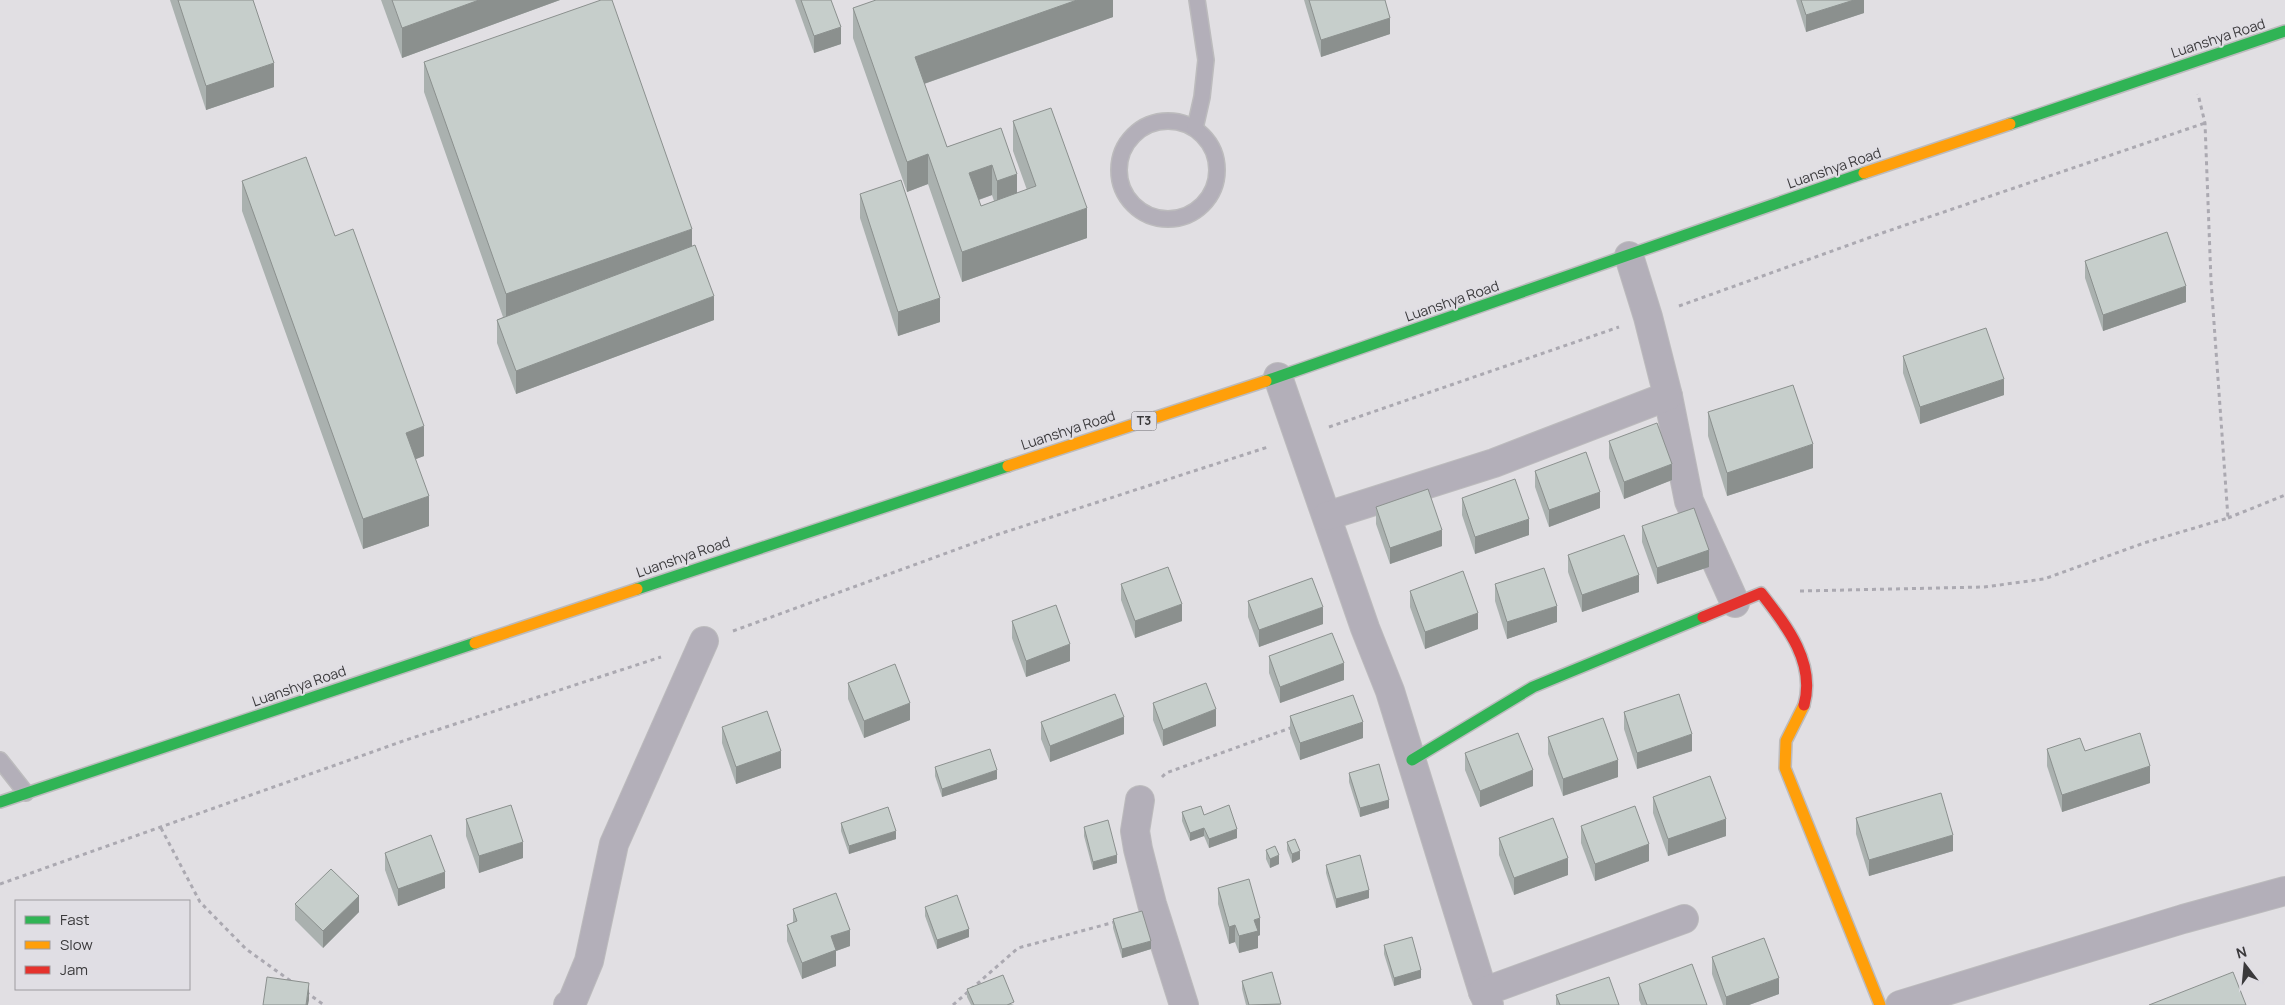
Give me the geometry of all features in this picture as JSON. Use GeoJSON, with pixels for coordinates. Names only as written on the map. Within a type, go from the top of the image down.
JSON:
{"type":"FeatureCollection","features":[{"type":"Feature","properties":{"kind":"main road","name":"Luanshya Road"},"geometry":{"type":"LineString","coordinates":[[0,802],[740,554],[1278,377],[1830,185],[2285,31]]}},
{"type":"Feature","properties":{"kind":"main road"},"geometry":{"type":"LineString","coordinates":[[1412,760],[1533,687],[1761,593],[1793,638],[1805,667],[1807,685],[1805,701],[1786,738],[1782,752],[1785,768],[1880,1005]]}},
{"type":"Feature","properties":{"kind":"street"},"geometry":{"type":"LineString","coordinates":[[1629,256],[1648,317],[1668,396],[1688,501],[1735,603]]}},
{"type":"Feature","properties":{"kind":"street"},"geometry":{"type":"LineString","coordinates":[[1278,377],[1365,628],[1390,691],[1486,998],[1684,920]]}},
{"type":"Feature","properties":{"kind":"street"},"geometry":{"type":"LineString","coordinates":[[1327,516],[1494,464],[1668,396]]}},
{"type":"Feature","properties":{"kind":"street"},"geometry":{"type":"LineString","coordinates":[[571,1004],[589,961],[614,844],[704,641]]}},
{"type":"Feature","properties":{"kind":"street"},"geometry":{"type":"LineString","coordinates":[[1140,800],[1135,831],[1152,904],[1184,1005]]}},
{"type":"Feature","properties":{"kind":"street"},"geometry":{"type":"LineString","coordinates":[[1900,1005],[2183,919],[2285,891]]}},
{"type":"Feature","properties":{"kind":"lane"},"geometry":{"type":"LineString","coordinates":[[1195,128],[1202,97],[1206,60],[1197,0]]}},
{"type":"Feature","properties":{"kind":"lane"},"geometry":{"type":"LineString","coordinates":[[1160,122],[1177,122],[1195,128],[1206,139],[1215,154],[1218,170],[1215,187],[1206,202],[1193,213],[1177,219],[1160,219],[1143,213],[1130,202],[1121,187],[1118,170],[1121,154],[1130,138],[1143,127],[1160,122]]}},
{"type":"Feature","properties":{"kind":"lane"},"geometry":{"type":"LineString","coordinates":[[0,760],[26,793]]}},
{"type":"Feature","properties":{"kind":"path"},"geometry":{"type":"LineString","coordinates":[[0,884],[397,743],[704,641],[996,535],[1299,437],[1648,317],[1885,232],[2205,123],[2211,281],[2228,518]]}},
{"type":"Feature","properties":{"kind":"path"},"geometry":{"type":"LineString","coordinates":[[1761,593],[1907,587],[1984,587],[2044,579],[2144,543],[2228,518],[2285,495]]}},
{"type":"Feature","properties":{"kind":"path"},"geometry":{"type":"LineString","coordinates":[[1140,800],[1166,773],[1297,726]]}},
{"type":"Feature","properties":{"kind":"path"},"geometry":{"type":"LineString","coordinates":[[161,828],[200,902],[246,949],[293,983]]}},
{"type":"Feature","properties":{"kind":"path"},"geometry":{"type":"LineString","coordinates":[[953,1005],[1018,948],[1110,925],[1152,904]]}},
{"type":"Feature","properties":{"kind":"path"},"geometry":{"type":"LineString","coordinates":[[301,988],[324,1005]]}},
{"type":"Feature","properties":{"kind":"building"},"geometry":{"type":"Polygon","coordinates":[[[178,0],[253,0],[274,63],[206,86],[178,0]]]}},
{"type":"Feature","properties":{"kind":"building"},"geometry":{"type":"Polygon","coordinates":[[[392,0],[479,0],[402,28],[392,0]]]}},
{"type":"Feature","properties":{"kind":"building"},"geometry":{"type":"Polygon","coordinates":[[[601,0],[612,0],[692,229],[506,294],[424,62],[601,0]]]}},
{"type":"Feature","properties":{"kind":"building"},"geometry":{"type":"Polygon","coordinates":[[[801,0],[831,0],[841,27],[814,36],[801,0]]]}},
{"type":"Feature","properties":{"kind":"building"},"geometry":{"type":"Polygon","coordinates":[[[876,0],[1077,0],[915,57],[947,147],[1001,128],[1017,174],[997,181],[992,165],[969,173],[981,206],[1036,186],[1013,121],[1051,108],[1087,208],[962,252],[928,154],[907,162],[853,8],[876,0]]]}},
{"type":"Feature","properties":{"kind":"building"},"geometry":{"type":"Polygon","coordinates":[[[1309,0],[1385,0],[1390,18],[1321,40],[1309,0]]]}},
{"type":"Feature","properties":{"kind":"building"},"geometry":{"type":"Polygon","coordinates":[[[1801,0],[1854,0],[1806,15],[1801,0]]]}},
{"type":"Feature","properties":{"kind":"building"},"geometry":{"type":"Polygon","coordinates":[[[306,157],[335,236],[353,229],[424,426],[406,433],[429,496],[363,519],[242,181],[306,157]]]}},
{"type":"Feature","properties":{"kind":"building"},"geometry":{"type":"Polygon","coordinates":[[[901,180],[940,298],[898,312],[860,194],[901,180]]]}},
{"type":"Feature","properties":{"kind":"building"},"geometry":{"type":"Polygon","coordinates":[[[2167,232],[2186,286],[2103,315],[2085,261],[2167,232]]]}},
{"type":"Feature","properties":{"kind":"building"},"geometry":{"type":"Polygon","coordinates":[[[695,245],[714,296],[516,371],[497,320],[695,245]]]}},
{"type":"Feature","properties":{"kind":"building"},"geometry":{"type":"Polygon","coordinates":[[[1986,328],[2004,379],[1920,407],[1903,356],[1986,328]]]}},
{"type":"Feature","properties":{"kind":"building"},"geometry":{"type":"Polygon","coordinates":[[[1793,385],[1813,444],[1727,473],[1708,412],[1793,385]]]}},
{"type":"Feature","properties":{"kind":"building"},"geometry":{"type":"Polygon","coordinates":[[[1657,423],[1672,464],[1624,482],[1609,441],[1657,423]]]}},
{"type":"Feature","properties":{"kind":"building"},"geometry":{"type":"Polygon","coordinates":[[[1586,452],[1600,492],[1549,510],[1535,471],[1586,452]]]}},
{"type":"Feature","properties":{"kind":"building"},"geometry":{"type":"Polygon","coordinates":[[[1515,479],[1529,519],[1475,537],[1462,498],[1515,479]]]}},
{"type":"Feature","properties":{"kind":"building"},"geometry":{"type":"Polygon","coordinates":[[[1428,489],[1442,530],[1390,548],[1376,507],[1428,489]]]}},
{"type":"Feature","properties":{"kind":"building"},"geometry":{"type":"Polygon","coordinates":[[[1694,508],[1709,550],[1657,568],[1642,526],[1694,508]]]}},
{"type":"Feature","properties":{"kind":"building"},"geometry":{"type":"Polygon","coordinates":[[[1624,535],[1639,575],[1582,595],[1568,555],[1624,535]]]}},
{"type":"Feature","properties":{"kind":"building"},"geometry":{"type":"Polygon","coordinates":[[[1168,567],[1182,604],[1135,621],[1121,584],[1168,567]]]}},
{"type":"Feature","properties":{"kind":"building"},"geometry":{"type":"Polygon","coordinates":[[[1544,568],[1557,606],[1507,622],[1495,584],[1544,568]]]}},
{"type":"Feature","properties":{"kind":"building"},"geometry":{"type":"Polygon","coordinates":[[[1463,571],[1478,613],[1425,632],[1410,591],[1463,571]]]}},
{"type":"Feature","properties":{"kind":"building"},"geometry":{"type":"Polygon","coordinates":[[[1312,578],[1323,607],[1259,630],[1248,601],[1312,578]]]}},
{"type":"Feature","properties":{"kind":"building"},"geometry":{"type":"Polygon","coordinates":[[[1056,605],[1070,644],[1026,661],[1012,621],[1056,605]]]}},
{"type":"Feature","properties":{"kind":"building"},"geometry":{"type":"Polygon","coordinates":[[[1332,633],[1344,663],[1280,687],[1269,656],[1332,633]]]}},
{"type":"Feature","properties":{"kind":"building"},"geometry":{"type":"Polygon","coordinates":[[[895,664],[910,703],[864,721],[848,683],[895,664]]]}},
{"type":"Feature","properties":{"kind":"building"},"geometry":{"type":"Polygon","coordinates":[[[1206,683],[1216,709],[1163,730],[1153,703],[1206,683]]]}},
{"type":"Feature","properties":{"kind":"building"},"geometry":{"type":"Polygon","coordinates":[[[1115,694],[1124,717],[1050,746],[1041,722],[1115,694]]]}},
{"type":"Feature","properties":{"kind":"building"},"geometry":{"type":"Polygon","coordinates":[[[1679,694],[1692,734],[1637,753],[1624,712],[1679,694]]]}},
{"type":"Feature","properties":{"kind":"building"},"geometry":{"type":"Polygon","coordinates":[[[1353,695],[1363,722],[1300,743],[1290,716],[1353,695]]]}},
{"type":"Feature","properties":{"kind":"building"},"geometry":{"type":"Polygon","coordinates":[[[767,711],[781,751],[736,767],[722,727],[767,711]]]}},
{"type":"Feature","properties":{"kind":"building"},"geometry":{"type":"Polygon","coordinates":[[[1603,718],[1618,760],[1563,779],[1548,737],[1603,718]]]}},
{"type":"Feature","properties":{"kind":"building"},"geometry":{"type":"Polygon","coordinates":[[[1518,733],[1533,770],[1480,791],[1465,753],[1518,733]]]}},
{"type":"Feature","properties":{"kind":"building"},"geometry":{"type":"Polygon","coordinates":[[[2140,733],[2150,766],[2062,795],[2047,749],[2080,738],[2085,751],[2140,733]]]}},
{"type":"Feature","properties":{"kind":"building"},"geometry":{"type":"Polygon","coordinates":[[[990,749],[997,770],[942,789],[935,767],[990,749]]]}},
{"type":"Feature","properties":{"kind":"building"},"geometry":{"type":"Polygon","coordinates":[[[1379,764],[1389,800],[1360,808],[1349,773],[1379,764]]]}},
{"type":"Feature","properties":{"kind":"building"},"geometry":{"type":"Polygon","coordinates":[[[1710,776],[1726,819],[1668,839],[1653,797],[1710,776]]]}},
{"type":"Feature","properties":{"kind":"building"},"geometry":{"type":"Polygon","coordinates":[[[1941,793],[1953,835],[1869,860],[1856,818],[1941,793]]]}},
{"type":"Feature","properties":{"kind":"building"},"geometry":{"type":"Polygon","coordinates":[[[511,805],[523,842],[479,856],[466,819],[511,805]]]}},
{"type":"Feature","properties":{"kind":"building"},"geometry":{"type":"Polygon","coordinates":[[[1229,805],[1237,829],[1209,839],[1204,828],[1190,833],[1182,812],[1201,806],[1204,815],[1229,805]]]}},
{"type":"Feature","properties":{"kind":"building"},"geometry":{"type":"Polygon","coordinates":[[[1635,806],[1649,844],[1595,864],[1581,826],[1635,806]]]}},
{"type":"Feature","properties":{"kind":"building"},"geometry":{"type":"Polygon","coordinates":[[[888,807],[896,831],[849,846],[841,823],[888,807]]]}},
{"type":"Feature","properties":{"kind":"building"},"geometry":{"type":"Polygon","coordinates":[[[1553,818],[1568,858],[1514,878],[1499,838],[1553,818]]]}},
{"type":"Feature","properties":{"kind":"building"},"geometry":{"type":"Polygon","coordinates":[[[1108,820],[1117,855],[1093,862],[1084,827],[1108,820]]]}},
{"type":"Feature","properties":{"kind":"building"},"geometry":{"type":"Polygon","coordinates":[[[431,835],[445,872],[398,889],[385,853],[431,835]]]}},
{"type":"Feature","properties":{"kind":"building"},"geometry":{"type":"Polygon","coordinates":[[[1295,839],[1300,851],[1292,854],[1287,842],[1295,839]]]}},
{"type":"Feature","properties":{"kind":"building"},"geometry":{"type":"Polygon","coordinates":[[[1275,846],[1279,855],[1270,859],[1266,850],[1275,846]]]}},
{"type":"Feature","properties":{"kind":"building"},"geometry":{"type":"Polygon","coordinates":[[[1360,855],[1369,890],[1336,899],[1326,865],[1360,855]]]}},
{"type":"Feature","properties":{"kind":"building"},"geometry":{"type":"Polygon","coordinates":[[[331,869],[359,896],[323,931],[295,904],[331,869]]]}},
{"type":"Feature","properties":{"kind":"building"},"geometry":{"type":"Polygon","coordinates":[[[1249,879],[1260,918],[1254,920],[1258,931],[1239,936],[1235,925],[1229,927],[1218,888],[1249,879]]]}},
{"type":"Feature","properties":{"kind":"building"},"geometry":{"type":"Polygon","coordinates":[[[836,893],[850,930],[831,936],[836,950],[802,963],[787,925],[797,921],[793,909],[836,893]]]}},
{"type":"Feature","properties":{"kind":"building"},"geometry":{"type":"Polygon","coordinates":[[[957,895],[969,929],[937,940],[925,907],[957,895]]]}},
{"type":"Feature","properties":{"kind":"building"},"geometry":{"type":"Polygon","coordinates":[[[1142,911],[1151,941],[1122,949],[1113,919],[1142,911]]]}},
{"type":"Feature","properties":{"kind":"building"},"geometry":{"type":"Polygon","coordinates":[[[1412,937],[1421,970],[1394,978],[1384,945],[1412,937]]]}},
{"type":"Feature","properties":{"kind":"building"},"geometry":{"type":"Polygon","coordinates":[[[1764,938],[1779,978],[1726,997],[1712,957],[1764,938]]]}},
{"type":"Feature","properties":{"kind":"building"},"geometry":{"type":"Polygon","coordinates":[[[1692,964],[1707,1005],[1647,1005],[1639,984],[1692,964]]]}},
{"type":"Feature","properties":{"kind":"building"},"geometry":{"type":"Polygon","coordinates":[[[1272,972],[1281,1004],[1249,1005],[1242,981],[1272,972]]]}},
{"type":"Feature","properties":{"kind":"building"},"geometry":{"type":"Polygon","coordinates":[[[2233,972],[2246,1005],[2149,1005],[2233,972]]]}},
{"type":"Feature","properties":{"kind":"building"},"geometry":{"type":"Polygon","coordinates":[[[1003,975],[1014,1002],[1007,1005],[974,1005],[967,989],[1003,975]]]}},
{"type":"Feature","properties":{"kind":"building"},"geometry":{"type":"Polygon","coordinates":[[[267,977],[309,983],[306,1005],[263,1005],[267,977]]]}},
{"type":"Feature","properties":{"kind":"building"},"geometry":{"type":"Polygon","coordinates":[[[1609,977],[1619,1005],[1560,1005],[1556,995],[1609,977]]]}},
{"type":"Feature","properties":{"kind":"traffic: fast"},"geometry":{"type":"LineString","coordinates":[[2010,124],[2285,31]]}},
{"type":"Feature","properties":{"kind":"traffic: fast"},"geometry":{"type":"LineString","coordinates":[[1266,381],[1864,173]]}},
{"type":"Feature","properties":{"kind":"traffic: fast"},"geometry":{"type":"LineString","coordinates":[[637,589],[1008,466]]}},
{"type":"Feature","properties":{"kind":"traffic: fast"},"geometry":{"type":"LineString","coordinates":[[1412,760],[1533,687],[1703,617]]}},
{"type":"Feature","properties":{"kind":"traffic: fast"},"geometry":{"type":"LineString","coordinates":[[0,802],[475,643]]}},
{"type":"Feature","properties":{"kind":"traffic: slow"},"geometry":{"type":"LineString","coordinates":[[1864,173],[2010,124]]}},
{"type":"Feature","properties":{"kind":"traffic: slow"},"geometry":{"type":"LineString","coordinates":[[1008,466],[1266,381]]}},
{"type":"Feature","properties":{"kind":"traffic: slow"},"geometry":{"type":"LineString","coordinates":[[475,643],[637,589]]}},
{"type":"Feature","properties":{"kind":"traffic: slow"},"geometry":{"type":"LineString","coordinates":[[1804,705],[1786,741],[1785,768],[1880,1005]]}},
{"type":"Feature","properties":{"kind":"traffic: jam"},"geometry":{"type":"LineString","coordinates":[[1703,617],[1761,593],[1789,631],[1802,659],[1807,689],[1804,705]]}}]}
